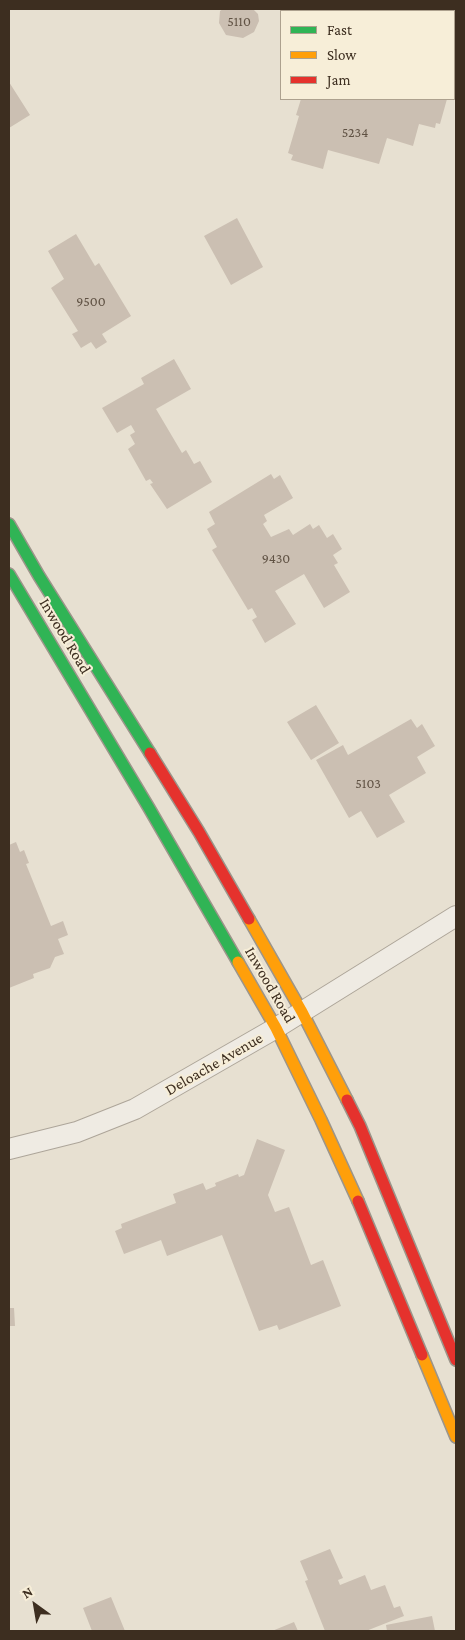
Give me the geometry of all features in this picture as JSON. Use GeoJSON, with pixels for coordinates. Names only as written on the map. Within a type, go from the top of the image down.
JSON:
{"type":"FeatureCollection","features":[{"type":"Feature","properties":{"kind":"main road","name":"Inwood Road"},"geometry":{"type":"LineString","coordinates":[[9,524],[29,583],[149,808],[276,1028],[321,1120],[365,1217],[452,1415],[456,1437]]}},
{"type":"Feature","properties":{"kind":"main road","name":"Inwood Road"},"geometry":{"type":"LineString","coordinates":[[9,574],[29,583],[199,832],[302,1012],[360,1126],[456,1360]]}},
{"type":"Feature","properties":{"kind":"street","name":"Deloache Avenue"},"geometry":{"type":"LineString","coordinates":[[9,1149],[77,1132],[135,1109],[276,1028],[456,916]]}},
{"type":"Feature","properties":{"kind":"building"},"geometry":{"type":"Polygon","coordinates":[[[223,9],[253,9],[258,14],[259,21],[254,32],[243,38],[226,35],[219,23],[220,11],[223,9]]]}},
{"type":"Feature","properties":{"kind":"building"},"geometry":{"type":"Polygon","coordinates":[[[9,82],[30,115],[9,128],[9,82]]]}},
{"type":"Feature","properties":{"kind":"building"},"geometry":{"type":"Polygon","coordinates":[[[301,100],[447,100],[440,124],[436,123],[435,128],[419,124],[413,146],[387,138],[379,164],[328,150],[323,169],[291,160],[293,155],[288,153],[299,116],[296,115],[301,100]]]}},
{"type":"Feature","properties":{"kind":"building"},"geometry":{"type":"Polygon","coordinates":[[[237,218],[263,267],[231,285],[204,236],[237,218]]]}},
{"type":"Feature","properties":{"kind":"building"},"geometry":{"type":"Polygon","coordinates":[[[76,234],[95,266],[99,263],[131,316],[102,334],[107,342],[96,349],[91,342],[81,348],[72,334],[78,331],[51,288],[64,279],[48,251],[76,234]]]}},
{"type":"Feature","properties":{"kind":"building"},"geometry":{"type":"Polygon","coordinates":[[[174,359],[191,389],[156,409],[182,453],[186,450],[194,464],[200,461],[212,482],[167,509],[150,484],[153,483],[150,479],[146,481],[128,449],[135,444],[130,435],[135,432],[131,425],[117,433],[102,408],[144,384],[141,378],[174,359]]]}},
{"type":"Feature","properties":{"kind":"building"},"geometry":{"type":"Polygon","coordinates":[[[271,474],[274,479],[280,475],[293,498],[264,515],[267,521],[263,524],[271,537],[289,529],[293,535],[310,524],[313,529],[319,525],[327,538],[333,534],[342,549],[333,555],[338,563],[334,565],[350,592],[324,608],[304,574],[275,591],[296,624],[265,643],[252,620],[257,617],[252,608],[248,610],[212,550],[217,547],[207,529],[215,524],[209,512],[271,474]]]}},
{"type":"Feature","properties":{"kind":"building"},"geometry":{"type":"Polygon","coordinates":[[[316,705],[339,743],[311,760],[287,722],[316,705]]]}},
{"type":"Feature","properties":{"kind":"building"},"geometry":{"type":"Polygon","coordinates":[[[411,719],[417,728],[422,724],[435,746],[417,757],[426,773],[389,795],[405,822],[377,838],[361,811],[349,818],[316,760],[343,745],[348,755],[411,719]]]}},
{"type":"Feature","properties":{"kind":"building"},"geometry":{"type":"Polygon","coordinates":[[[16,842],[20,852],[24,850],[29,863],[26,864],[51,926],[63,921],[68,935],[58,939],[64,954],[55,957],[50,968],[33,974],[34,978],[9,988],[9,845],[16,842]]]}},
{"type":"Feature","properties":{"kind":"building"},"geometry":{"type":"Polygon","coordinates":[[[257,1139],[285,1150],[268,1195],[275,1212],[289,1207],[311,1265],[323,1260],[341,1306],[279,1330],[277,1325],[259,1331],[222,1235],[167,1256],[161,1240],[124,1254],[115,1231],[122,1228],[121,1224],[176,1203],[173,1194],[203,1183],[206,1190],[216,1186],[215,1183],[238,1174],[239,1177],[244,1175],[257,1139]]]}},
{"type":"Feature","properties":{"kind":"building"},"geometry":{"type":"Polygon","coordinates":[[[9,1308],[14,1308],[15,1326],[9,1326],[9,1308]]]}},
{"type":"Feature","properties":{"kind":"building"},"geometry":{"type":"Polygon","coordinates":[[[330,1549],[343,1578],[338,1580],[340,1585],[365,1575],[371,1590],[385,1585],[394,1608],[400,1606],[404,1616],[366,1631],[325,1631],[305,1581],[308,1580],[300,1561],[330,1549]]]}},
{"type":"Feature","properties":{"kind":"building"},"geometry":{"type":"Polygon","coordinates":[[[111,1597],[125,1631],[92,1631],[83,1608],[111,1597]]]}},
{"type":"Feature","properties":{"kind":"building"},"geometry":{"type":"Polygon","coordinates":[[[432,1616],[435,1631],[387,1631],[386,1625],[432,1616]]]}},
{"type":"Feature","properties":{"kind":"building"},"geometry":{"type":"Polygon","coordinates":[[[294,1622],[298,1631],[272,1631],[294,1622]]]}},
{"type":"Feature","properties":{"kind":"traffic: fast"},"geometry":{"type":"LineString","coordinates":[[9,524],[39,576],[150,753]]}},
{"type":"Feature","properties":{"kind":"traffic: fast"},"geometry":{"type":"LineString","coordinates":[[9,574],[149,808],[238,962]]}},
{"type":"Feature","properties":{"kind":"traffic: slow"},"geometry":{"type":"LineString","coordinates":[[249,919],[302,1012],[347,1100]]}},
{"type":"Feature","properties":{"kind":"traffic: slow"},"geometry":{"type":"LineString","coordinates":[[238,962],[276,1028],[358,1201]]}},
{"type":"Feature","properties":{"kind":"traffic: slow"},"geometry":{"type":"LineString","coordinates":[[422,1355],[456,1437]]}},
{"type":"Feature","properties":{"kind":"traffic: jam"},"geometry":{"type":"LineString","coordinates":[[150,753],[199,832],[249,919]]}},
{"type":"Feature","properties":{"kind":"traffic: jam"},"geometry":{"type":"LineString","coordinates":[[347,1100],[360,1126],[456,1360]]}},
{"type":"Feature","properties":{"kind":"traffic: jam"},"geometry":{"type":"LineString","coordinates":[[358,1201],[422,1355]]}}]}
